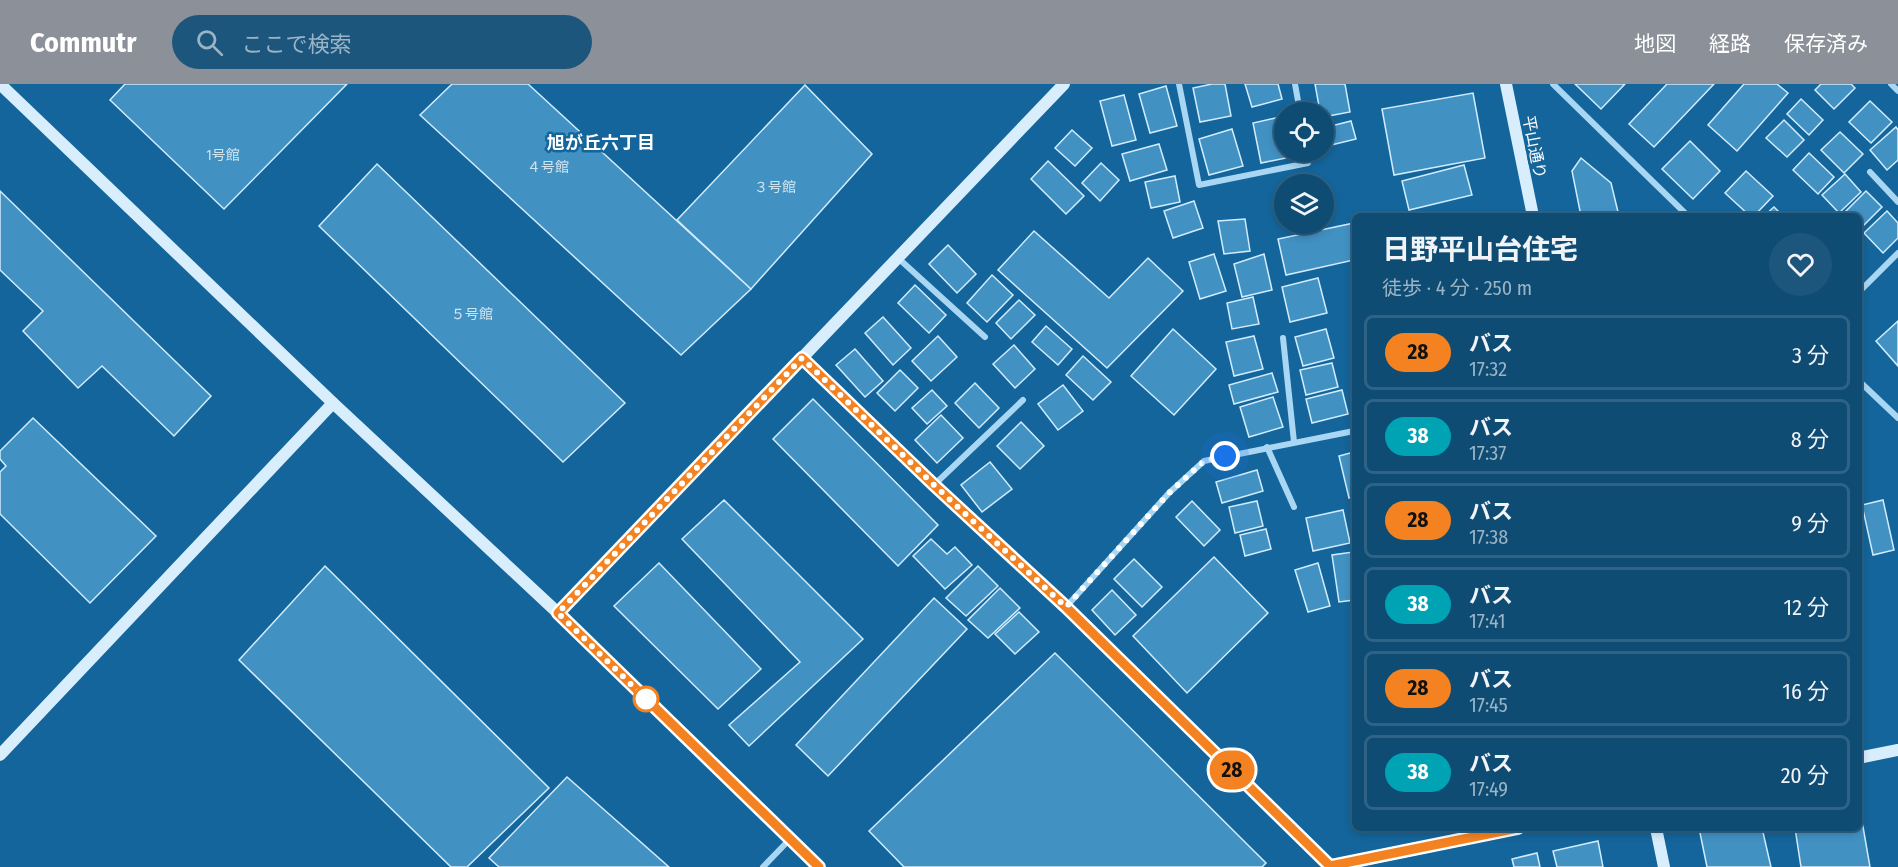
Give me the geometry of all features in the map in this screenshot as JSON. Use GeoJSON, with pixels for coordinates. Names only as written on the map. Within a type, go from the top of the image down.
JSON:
{"type":"FeatureCollection","features":[{"type":"Feature","properties":{"kind":"street"},"geometry":{"type":"LineString","coordinates":[[0,84],[333,403],[558,613],[819,867]]}},
{"type":"Feature","properties":{"kind":"street"},"geometry":{"type":"LineString","coordinates":[[558,613],[1064,84]]}},
{"type":"Feature","properties":{"kind":"street"},"geometry":{"type":"LineString","coordinates":[[1179,84],[1199,185],[1308,162]]}},
{"type":"Feature","properties":{"kind":"street"},"geometry":{"type":"LineString","coordinates":[[1295,84],[1298,102]]}},
{"type":"Feature","properties":{"kind":"street","name":"平山通り"},"geometry":{"type":"LineString","coordinates":[[1506,84],[1532,213]]}},
{"type":"Feature","properties":{"kind":"street"},"geometry":{"type":"LineString","coordinates":[[1553,84],[1685,213]]}},
{"type":"Feature","properties":{"kind":"street"},"geometry":{"type":"LineString","coordinates":[[1892,84],[1898,91]]}},
{"type":"Feature","properties":{"kind":"street"},"geometry":{"type":"LineString","coordinates":[[1870,172],[1898,202]]}},
{"type":"Feature","properties":{"kind":"street"},"geometry":{"type":"LineString","coordinates":[[1862,289],[1898,253]]}},
{"type":"Feature","properties":{"kind":"street"},"geometry":{"type":"LineString","coordinates":[[898,258],[985,337]]}},
{"type":"Feature","properties":{"kind":"street"},"geometry":{"type":"LineString","coordinates":[[1283,338],[1294,442]]}},
{"type":"Feature","properties":{"kind":"street"},"geometry":{"type":"LineString","coordinates":[[802,358],[934,485],[1066,607],[1330,866],[1503,831]]}},
{"type":"Feature","properties":{"kind":"street"},"geometry":{"type":"LineString","coordinates":[[1862,384],[1898,418]]}},
{"type":"Feature","properties":{"kind":"street"},"geometry":{"type":"LineString","coordinates":[[934,485],[1023,400]]}},
{"type":"Feature","properties":{"kind":"street"},"geometry":{"type":"LineString","coordinates":[[0,755],[333,403]]}},
{"type":"Feature","properties":{"kind":"street"},"geometry":{"type":"LineString","coordinates":[[1066,607],[1169,493],[1204,461],[1352,431]]}},
{"type":"Feature","properties":{"kind":"street"},"geometry":{"type":"LineString","coordinates":[[1267,447],[1294,507]]}},
{"type":"Feature","properties":{"kind":"street"},"geometry":{"type":"LineString","coordinates":[[1862,757],[1898,750]]}},
{"type":"Feature","properties":{"kind":"street"},"geometry":{"type":"LineString","coordinates":[[1657,831],[1664,867]]}},
{"type":"Feature","properties":{"kind":"street"},"geometry":{"type":"LineString","coordinates":[[763,867],[790,839]]}},
{"type":"Feature","properties":{"kind":"building"},"geometry":{"type":"Polygon","coordinates":[[[125,84],[347,84],[224,209],[110,100],[125,84]]]}},
{"type":"Feature","properties":{"kind":"building"},"geometry":{"type":"Polygon","coordinates":[[[452,84],[528,84],[751,289],[681,355],[420,115],[452,84]]]}},
{"type":"Feature","properties":{"kind":"building"},"geometry":{"type":"Polygon","coordinates":[[[1225,84],[1231,116],[1200,122],[1193,88],[1225,84]]]}},
{"type":"Feature","properties":{"kind":"building"},"geometry":{"type":"Polygon","coordinates":[[[1245,84],[1278,84],[1282,99],[1252,107],[1245,84]]]}},
{"type":"Feature","properties":{"kind":"building"},"geometry":{"type":"Polygon","coordinates":[[[1315,84],[1345,84],[1350,112],[1334,115],[1334,102],[1318,102],[1315,84]]]}},
{"type":"Feature","properties":{"kind":"building"},"geometry":{"type":"Polygon","coordinates":[[[1575,84],[1625,84],[1601,109],[1575,84]]]}},
{"type":"Feature","properties":{"kind":"building"},"geometry":{"type":"Polygon","coordinates":[[[1667,84],[1714,84],[1654,147],[1629,124],[1667,84]]]}},
{"type":"Feature","properties":{"kind":"building"},"geometry":{"type":"Polygon","coordinates":[[[1744,84],[1777,84],[1788,93],[1737,151],[1708,125],[1744,84]]]}},
{"type":"Feature","properties":{"kind":"building"},"geometry":{"type":"Polygon","coordinates":[[[1821,84],[1851,84],[1855,88],[1834,109],[1815,90],[1821,84]]]}},
{"type":"Feature","properties":{"kind":"building"},"geometry":{"type":"Polygon","coordinates":[[[805,85],[872,154],[751,289],[677,220],[805,85]]]}},
{"type":"Feature","properties":{"kind":"building"},"geometry":{"type":"Polygon","coordinates":[[[1166,86],[1177,126],[1150,133],[1139,94],[1166,86]]]}},
{"type":"Feature","properties":{"kind":"building"},"geometry":{"type":"Polygon","coordinates":[[[1473,93],[1485,158],[1394,175],[1382,109],[1473,93]]]}},
{"type":"Feature","properties":{"kind":"building"},"geometry":{"type":"Polygon","coordinates":[[[1124,95],[1136,140],[1112,146],[1100,101],[1124,95]]]}},
{"type":"Feature","properties":{"kind":"building"},"geometry":{"type":"Polygon","coordinates":[[[1801,99],[1823,120],[1809,135],[1787,114],[1801,99]]]}},
{"type":"Feature","properties":{"kind":"building"},"geometry":{"type":"Polygon","coordinates":[[[1870,101],[1892,122],[1871,143],[1849,122],[1870,101]]]}},
{"type":"Feature","properties":{"kind":"building"},"geometry":{"type":"Polygon","coordinates":[[[1274,118],[1274,160],[1261,163],[1253,123],[1274,118]]]}},
{"type":"Feature","properties":{"kind":"building"},"geometry":{"type":"Polygon","coordinates":[[[1784,120],[1804,140],[1787,157],[1766,138],[1784,120]]]}},
{"type":"Feature","properties":{"kind":"building"},"geometry":{"type":"Polygon","coordinates":[[[1351,121],[1356,139],[1334,144],[1334,125],[1351,121]]]}},
{"type":"Feature","properties":{"kind":"building"},"geometry":{"type":"Polygon","coordinates":[[[1896,127],[1898,130],[1898,160],[1887,170],[1870,150],[1896,127]]]}},
{"type":"Feature","properties":{"kind":"building"},"geometry":{"type":"Polygon","coordinates":[[[1232,129],[1243,166],[1209,175],[1199,139],[1232,129]]]}},
{"type":"Feature","properties":{"kind":"building"},"geometry":{"type":"Polygon","coordinates":[[[1072,130],[1092,148],[1075,166],[1055,148],[1072,130]]]}},
{"type":"Feature","properties":{"kind":"building"},"geometry":{"type":"Polygon","coordinates":[[[1840,132],[1863,154],[1844,173],[1821,150],[1840,132]]]}},
{"type":"Feature","properties":{"kind":"building"},"geometry":{"type":"Polygon","coordinates":[[[1690,141],[1720,171],[1693,199],[1662,169],[1690,141]]]}},
{"type":"Feature","properties":{"kind":"building"},"geometry":{"type":"Polygon","coordinates":[[[1159,144],[1167,170],[1130,181],[1122,154],[1159,144]]]}},
{"type":"Feature","properties":{"kind":"building"},"geometry":{"type":"Polygon","coordinates":[[[1809,153],[1834,177],[1818,194],[1793,170],[1809,153]]]}},
{"type":"Feature","properties":{"kind":"building"},"geometry":{"type":"Polygon","coordinates":[[[1581,158],[1611,183],[1618,213],[1580,213],[1572,171],[1581,158]]]}},
{"type":"Feature","properties":{"kind":"building"},"geometry":{"type":"Polygon","coordinates":[[[1048,161],[1084,196],[1066,214],[1031,179],[1048,161]]]}},
{"type":"Feature","properties":{"kind":"building"},"geometry":{"type":"Polygon","coordinates":[[[1101,163],[1119,180],[1100,201],[1082,183],[1101,163]]]}},
{"type":"Feature","properties":{"kind":"building"},"geometry":{"type":"Polygon","coordinates":[[[377,164],[625,403],[563,462],[319,226],[377,164]]]}},
{"type":"Feature","properties":{"kind":"building"},"geometry":{"type":"Polygon","coordinates":[[[1464,165],[1472,195],[1409,210],[1402,181],[1464,165]]]}},
{"type":"Feature","properties":{"kind":"building"},"geometry":{"type":"Polygon","coordinates":[[[1746,171],[1773,196],[1757,213],[1747,213],[1725,193],[1746,171]]]}},
{"type":"Feature","properties":{"kind":"building"},"geometry":{"type":"Polygon","coordinates":[[[1845,174],[1861,192],[1839,213],[1822,195],[1845,174]]]}},
{"type":"Feature","properties":{"kind":"building"},"geometry":{"type":"Polygon","coordinates":[[[1175,176],[1180,202],[1151,208],[1145,182],[1175,176]]]}},
{"type":"Feature","properties":{"kind":"building"},"geometry":{"type":"Polygon","coordinates":[[[0,191],[211,396],[174,436],[102,366],[78,388],[23,331],[43,311],[0,270],[0,191]]]}},
{"type":"Feature","properties":{"kind":"building"},"geometry":{"type":"Polygon","coordinates":[[[1866,191],[1882,207],[1862,227],[1862,213],[1844,213],[1866,191]]]}},
{"type":"Feature","properties":{"kind":"building"},"geometry":{"type":"Polygon","coordinates":[[[1194,201],[1203,228],[1173,238],[1164,211],[1194,201]]]}},
{"type":"Feature","properties":{"kind":"building"},"geometry":{"type":"Polygon","coordinates":[[[1774,207],[1780,213],[1767,213],[1774,207]]]}},
{"type":"Feature","properties":{"kind":"building"},"geometry":{"type":"Polygon","coordinates":[[[1887,211],[1898,223],[1898,238],[1883,253],[1864,233],[1887,211]]]}},
{"type":"Feature","properties":{"kind":"building"},"geometry":{"type":"Polygon","coordinates":[[[1245,219],[1250,251],[1224,254],[1218,221],[1245,219]]]}},
{"type":"Feature","properties":{"kind":"building"},"geometry":{"type":"Polygon","coordinates":[[[1352,223],[1352,260],[1286,275],[1278,239],[1302,234],[1334,234],[1334,227],[1352,223]]]}},
{"type":"Feature","properties":{"kind":"building"},"geometry":{"type":"Polygon","coordinates":[[[1034,231],[1109,298],[1148,258],[1183,291],[1107,368],[998,270],[1034,231]]]}},
{"type":"Feature","properties":{"kind":"building"},"geometry":{"type":"Polygon","coordinates":[[[948,245],[976,274],[957,293],[929,264],[948,245]]]}},
{"type":"Feature","properties":{"kind":"building"},"geometry":{"type":"Polygon","coordinates":[[[1214,254],[1226,291],[1200,299],[1189,262],[1214,254]]]}},
{"type":"Feature","properties":{"kind":"building"},"geometry":{"type":"Polygon","coordinates":[[[1264,254],[1272,290],[1242,297],[1234,264],[1264,254]]]}},
{"type":"Feature","properties":{"kind":"building"},"geometry":{"type":"Polygon","coordinates":[[[992,275],[1013,295],[987,322],[967,303],[992,275]]]}},
{"type":"Feature","properties":{"kind":"building"},"geometry":{"type":"Polygon","coordinates":[[[1318,278],[1327,313],[1290,322],[1282,287],[1318,278]]]}},
{"type":"Feature","properties":{"kind":"building"},"geometry":{"type":"Polygon","coordinates":[[[915,285],[946,315],[929,333],[898,303],[915,285]]]}},
{"type":"Feature","properties":{"kind":"building"},"geometry":{"type":"Polygon","coordinates":[[[1253,297],[1259,324],[1232,329],[1227,303],[1253,297]]]}},
{"type":"Feature","properties":{"kind":"building"},"geometry":{"type":"Polygon","coordinates":[[[1019,300],[1035,315],[1011,339],[996,323],[1019,300]]]}},
{"type":"Feature","properties":{"kind":"building"},"geometry":{"type":"Polygon","coordinates":[[[883,317],[911,348],[893,365],[865,333],[883,317]]]}},
{"type":"Feature","properties":{"kind":"building"},"geometry":{"type":"Polygon","coordinates":[[[1898,321],[1898,366],[1876,341],[1898,321]]]}},
{"type":"Feature","properties":{"kind":"building"},"geometry":{"type":"Polygon","coordinates":[[[1046,326],[1072,349],[1058,365],[1032,342],[1046,326]]]}},
{"type":"Feature","properties":{"kind":"building"},"geometry":{"type":"Polygon","coordinates":[[[1173,329],[1216,369],[1174,415],[1131,376],[1173,329]]]}},
{"type":"Feature","properties":{"kind":"building"},"geometry":{"type":"Polygon","coordinates":[[[1326,329],[1334,358],[1303,366],[1295,337],[1326,329]]]}},
{"type":"Feature","properties":{"kind":"building"},"geometry":{"type":"Polygon","coordinates":[[[938,336],[957,357],[931,381],[912,361],[938,336]]]}},
{"type":"Feature","properties":{"kind":"building"},"geometry":{"type":"Polygon","coordinates":[[[1254,336],[1263,369],[1234,376],[1226,342],[1254,336]]]}},
{"type":"Feature","properties":{"kind":"building"},"geometry":{"type":"Polygon","coordinates":[[[1014,345],[1035,369],[1015,388],[993,364],[1014,345]]]}},
{"type":"Feature","properties":{"kind":"building"},"geometry":{"type":"Polygon","coordinates":[[[855,349],[883,381],[865,397],[836,365],[855,349]]]}},
{"type":"Feature","properties":{"kind":"building"},"geometry":{"type":"Polygon","coordinates":[[[1083,356],[1111,382],[1093,400],[1066,375],[1083,356]]]}},
{"type":"Feature","properties":{"kind":"building"},"geometry":{"type":"Polygon","coordinates":[[[1332,363],[1338,387],[1306,395],[1300,370],[1332,363]]]}},
{"type":"Feature","properties":{"kind":"building"},"geometry":{"type":"Polygon","coordinates":[[[900,370],[918,388],[895,411],[877,393],[900,370]]]}},
{"type":"Feature","properties":{"kind":"building"},"geometry":{"type":"Polygon","coordinates":[[[1272,373],[1278,392],[1234,404],[1229,385],[1272,373]]]}},
{"type":"Feature","properties":{"kind":"building"},"geometry":{"type":"Polygon","coordinates":[[[975,383],[999,408],[979,428],[955,403],[975,383]]]}},
{"type":"Feature","properties":{"kind":"building"},"geometry":{"type":"Polygon","coordinates":[[[1063,385],[1083,411],[1058,430],[1038,404],[1063,385]]]}},
{"type":"Feature","properties":{"kind":"building"},"geometry":{"type":"Polygon","coordinates":[[[932,390],[947,406],[927,424],[912,408],[932,390]]]}},
{"type":"Feature","properties":{"kind":"building"},"geometry":{"type":"Polygon","coordinates":[[[1342,390],[1348,414],[1312,423],[1306,399],[1342,390]]]}},
{"type":"Feature","properties":{"kind":"building"},"geometry":{"type":"Polygon","coordinates":[[[1273,397],[1283,427],[1249,437],[1240,407],[1273,397]]]}},
{"type":"Feature","properties":{"kind":"building"},"geometry":{"type":"Polygon","coordinates":[[[813,399],[938,525],[898,566],[773,439],[813,399]]]}},
{"type":"Feature","properties":{"kind":"building"},"geometry":{"type":"Polygon","coordinates":[[[941,415],[963,438],[937,463],[915,440],[941,415]]]}},
{"type":"Feature","properties":{"kind":"building"},"geometry":{"type":"Polygon","coordinates":[[[33,418],[156,536],[90,603],[0,514],[0,472],[6,466],[0,459],[0,451],[33,418]]]}},
{"type":"Feature","properties":{"kind":"building"},"geometry":{"type":"Polygon","coordinates":[[[1021,422],[1044,446],[1020,469],[997,446],[1021,422]]]}},
{"type":"Feature","properties":{"kind":"building"},"geometry":{"type":"Polygon","coordinates":[[[1352,453],[1352,497],[1349,498],[1339,456],[1352,453]]]}},
{"type":"Feature","properties":{"kind":"building"},"geometry":{"type":"Polygon","coordinates":[[[990,462],[1012,489],[982,512],[961,485],[990,462]]]}},
{"type":"Feature","properties":{"kind":"building"},"geometry":{"type":"Polygon","coordinates":[[[1257,470],[1263,491],[1222,503],[1216,482],[1257,470]]]}},
{"type":"Feature","properties":{"kind":"building"},"geometry":{"type":"Polygon","coordinates":[[[724,500],[863,639],[749,746],[729,725],[800,662],[682,539],[724,500]]]}},
{"type":"Feature","properties":{"kind":"building"},"geometry":{"type":"Polygon","coordinates":[[[1883,500],[1894,550],[1873,555],[1862,505],[1883,500]]]}},
{"type":"Feature","properties":{"kind":"building"},"geometry":{"type":"Polygon","coordinates":[[[1192,501],[1220,530],[1204,546],[1176,517],[1192,501]]]}},
{"type":"Feature","properties":{"kind":"building"},"geometry":{"type":"Polygon","coordinates":[[[1257,501],[1263,526],[1235,533],[1229,507],[1257,501]]]}},
{"type":"Feature","properties":{"kind":"building"},"geometry":{"type":"Polygon","coordinates":[[[1343,510],[1350,543],[1313,551],[1306,518],[1343,510]]]}},
{"type":"Feature","properties":{"kind":"building"},"geometry":{"type":"Polygon","coordinates":[[[1266,529],[1271,549],[1245,556],[1240,535],[1266,529]]]}},
{"type":"Feature","properties":{"kind":"building"},"geometry":{"type":"Polygon","coordinates":[[[931,539],[947,554],[955,547],[972,565],[945,589],[913,556],[931,539]]]}},
{"type":"Feature","properties":{"kind":"building"},"geometry":{"type":"Polygon","coordinates":[[[1352,552],[1352,600],[1339,602],[1332,555],[1352,552]]]}},
{"type":"Feature","properties":{"kind":"building"},"geometry":{"type":"Polygon","coordinates":[[[1214,557],[1268,613],[1187,693],[1133,636],[1214,557]]]}},
{"type":"Feature","properties":{"kind":"building"},"geometry":{"type":"Polygon","coordinates":[[[1134,559],[1162,587],[1142,607],[1114,579],[1134,559]]]}},
{"type":"Feature","properties":{"kind":"building"},"geometry":{"type":"Polygon","coordinates":[[[659,563],[761,669],[718,709],[614,606],[659,563]]]}},
{"type":"Feature","properties":{"kind":"building"},"geometry":{"type":"Polygon","coordinates":[[[1318,563],[1330,606],[1308,612],[1295,570],[1318,563]]]}},
{"type":"Feature","properties":{"kind":"building"},"geometry":{"type":"Polygon","coordinates":[[[325,566],[549,788],[467,867],[451,867],[239,660],[325,566]]]}},
{"type":"Feature","properties":{"kind":"building"},"geometry":{"type":"Polygon","coordinates":[[[978,566],[998,586],[966,616],[946,598],[978,566]]]}},
{"type":"Feature","properties":{"kind":"building"},"geometry":{"type":"Polygon","coordinates":[[[1000,588],[1020,608],[988,638],[968,620],[1000,588]]]}},
{"type":"Feature","properties":{"kind":"building"},"geometry":{"type":"Polygon","coordinates":[[[1112,590],[1136,615],[1115,635],[1092,610],[1112,590]]]}},
{"type":"Feature","properties":{"kind":"building"},"geometry":{"type":"Polygon","coordinates":[[[934,598],[967,629],[828,776],[796,745],[934,598]]]}},
{"type":"Feature","properties":{"kind":"building"},"geometry":{"type":"Polygon","coordinates":[[[1019,612],[1039,632],[1015,654],[995,634],[1019,612]]]}},
{"type":"Feature","properties":{"kind":"building"},"geometry":{"type":"Polygon","coordinates":[[[1055,653],[1266,863],[1262,867],[904,867],[869,831],[1055,653]]]}},
{"type":"Feature","properties":{"kind":"building"},"geometry":{"type":"Polygon","coordinates":[[[567,777],[669,867],[499,867],[489,858],[567,777]]]}},
{"type":"Feature","properties":{"kind":"building"},"geometry":{"type":"Polygon","coordinates":[[[1862,821],[1870,867],[1801,867],[1795,831],[1862,831],[1862,821]]]}},
{"type":"Feature","properties":{"kind":"building"},"geometry":{"type":"Polygon","coordinates":[[[1700,831],[1763,831],[1771,867],[1707,867],[1700,831]]]}},
{"type":"Feature","properties":{"kind":"building"},"geometry":{"type":"Polygon","coordinates":[[[1598,841],[1603,867],[1557,867],[1553,851],[1598,841]]]}},
{"type":"Feature","properties":{"kind":"building"},"geometry":{"type":"Polygon","coordinates":[[[1537,853],[1540,867],[1514,867],[1512,859],[1537,853]]]}},
{"type":"Feature","properties":{"kind":"bus line","name":"28"},"geometry":{"type":"LineString","coordinates":[[819,867],[558,613],[802,358],[934,485],[1066,607],[1330,866],[1504,831]]}},
{"type":"Feature","properties":{"kind":"district","name":"旭が丘六丁目"},"geometry":{"type":"Point","coordinates":[601,143]}},
{"type":"Feature","properties":{"kind":"route"},"geometry":{"type":"LineString","coordinates":[[646,699],[558,613],[802,358],[934,485],[1066,607],[1169,493],[1204,461],[1225,456]]}}]}
